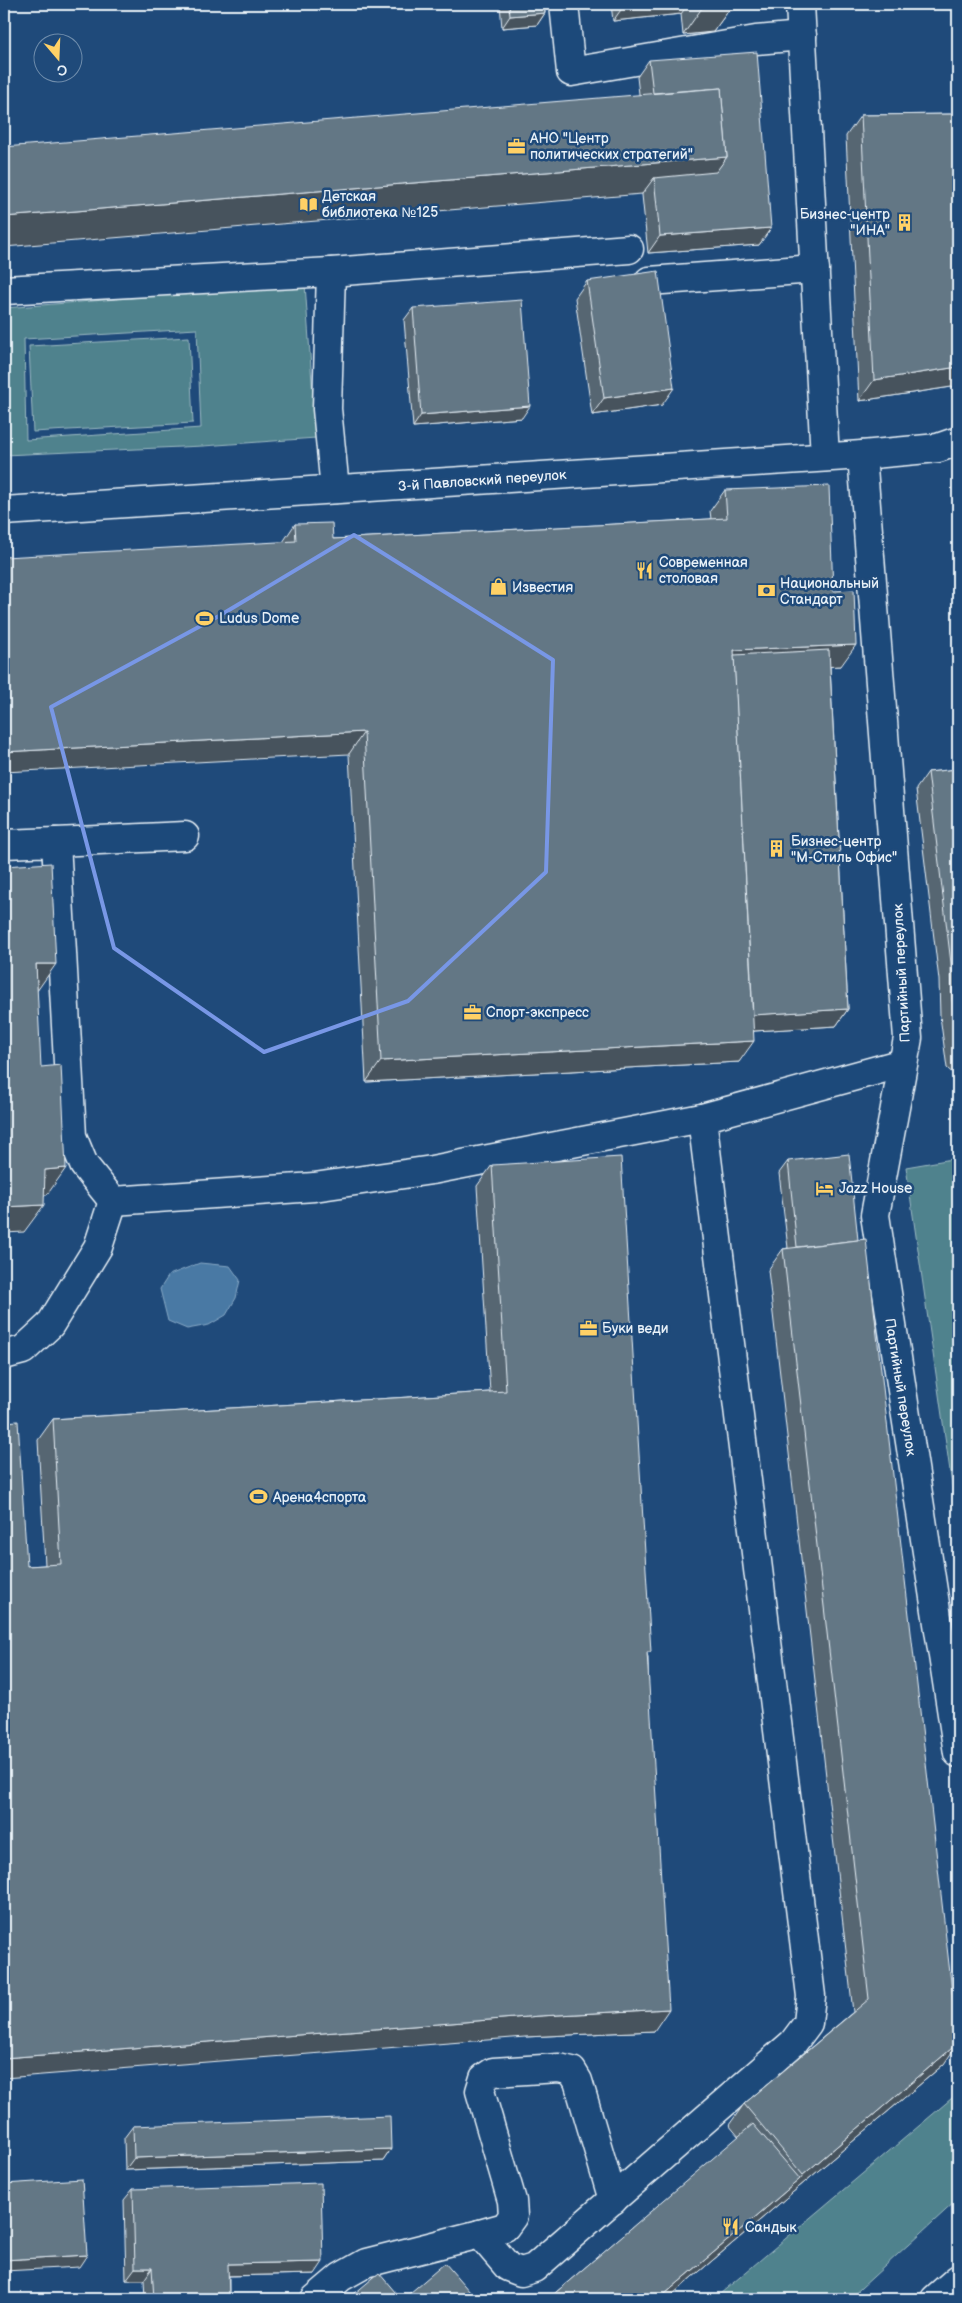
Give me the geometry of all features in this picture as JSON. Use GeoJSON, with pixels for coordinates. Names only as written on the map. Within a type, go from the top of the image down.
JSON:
{"type":"FeatureCollection","features":[{"type":"Feature","properties":{"kind":"street"},"geometry":{"type":"LineString","coordinates":[[564,4],[571,72],[756,40],[802,36]]}},
{"type":"Feature","properties":{"kind":"street"},"geometry":{"type":"LineString","coordinates":[[800,4],[825,457]]}},
{"type":"Feature","properties":{"kind":"street"},"geometry":{"type":"LineString","coordinates":[[4,290],[331,272],[629,249]]}},
{"type":"Feature","properties":{"kind":"street"},"geometry":{"type":"LineString","coordinates":[[648,281],[815,269]]}},
{"type":"Feature","properties":{"kind":"street"},"geometry":{"type":"LineString","coordinates":[[331,272],[327,409],[335,489]]}},
{"type":"Feature","properties":{"kind":"street","name":"3-й Павловский переулок"},"geometry":{"type":"LineString","coordinates":[[4,511],[862,455],[938,448],[958,441]]}},
{"type":"Feature","properties":{"kind":"street","name":"Партийный переулок"},"geometry":{"type":"LineString","coordinates":[[862,455],[908,1038],[874,1216],[958,1752]]}},
{"type":"Feature","properties":{"kind":"street"},"geometry":{"type":"LineString","coordinates":[[4,844],[185,836]]}},
{"type":"Feature","properties":{"kind":"street"},"geometry":{"type":"LineString","coordinates":[[56,842],[72,1136],[84,1165],[112,1202]]}},
{"type":"Feature","properties":{"kind":"street"},"geometry":{"type":"LineString","coordinates":[[112,1202],[314,1187],[432,1170],[702,1118],[903,1063]]}},
{"type":"Feature","properties":{"kind":"street"},"geometry":{"type":"LineString","coordinates":[[480,2234],[508,2267],[521,2272],[534,2268],[793,2043],[808,2023],[811,1996],[702,1118]]}},
{"type":"Feature","properties":{"kind":"street"},"geometry":{"type":"LineString","coordinates":[[4,1354],[23,1350],[50,1325],[98,1247],[112,1202]]}},
{"type":"Feature","properties":{"kind":"street"},"geometry":{"type":"LineString","coordinates":[[315,2299],[341,2277],[366,2263],[505,2227],[513,2216],[512,2201],[480,2091],[484,2078],[493,2072],[559,2068],[572,2071],[578,2081],[613,2200]]}},
{"type":"Feature","properties":{"kind":"street"},"geometry":{"type":"LineString","coordinates":[[935,2299],[958,2279]]}},
{"type":"Feature","properties":{"kind":"highlighted area"},"geometry":{"type":"Polygon","coordinates":[[[354,535],[553,660],[546,872],[408,1001],[264,1052],[114,948],[51,707],[219,616],[354,535]]]}},
{"type":"Feature","properties":{"kind":"green space"},"geometry":{"type":"Polygon","coordinates":[[[305,284],[316,438],[203,446],[4,455],[4,308],[305,284]],[[197,329],[24,339],[26,440],[201,428],[197,329]]]}},
{"type":"Feature","properties":{"kind":"green space"},"geometry":{"type":"Polygon","coordinates":[[[189,337],[193,423],[33,432],[29,346],[189,337]]]}},
{"type":"Feature","properties":{"kind":"green space"},"geometry":{"type":"Polygon","coordinates":[[[958,1158],[958,1526],[906,1167],[958,1158]]]}},
{"type":"Feature","properties":{"kind":"green space"},"geometry":{"type":"Polygon","coordinates":[[[958,2093],[957,2200],[849,2299],[714,2299],[958,2093]]]}},
{"type":"Feature","properties":{"kind":"water"},"geometry":{"type":"Polygon","coordinates":[[[200,1263],[230,1266],[240,1280],[236,1298],[226,1315],[209,1325],[187,1329],[168,1321],[160,1289],[169,1275],[200,1263]]]}},
{"type":"Feature","properties":{"kind":"building"},"geometry":{"type":"Polygon","coordinates":[[[509,4],[544,4],[545,13],[510,16],[509,4]]]}},
{"type":"Feature","properties":{"kind":"building"},"geometry":{"type":"Polygon","coordinates":[[[702,4],[732,4],[732,5],[702,8],[702,4]]]}},
{"type":"Feature","properties":{"kind":"building"},"geometry":{"type":"Polygon","coordinates":[[[757,52],[771,228],[660,236],[654,178],[716,172],[727,157],[721,88],[653,93],[649,60],[757,52]]]}},
{"type":"Feature","properties":{"kind":"building"},"geometry":{"type":"Polygon","coordinates":[[[721,88],[727,157],[4,217],[4,147],[721,88]]]}},
{"type":"Feature","properties":{"kind":"building","name":"Бизнес-центр \"ИНА\""},"geometry":{"type":"Polygon","coordinates":[[[958,114],[958,367],[874,380],[861,115],[958,114]]]}},
{"type":"Feature","properties":{"kind":"building"},"geometry":{"type":"Polygon","coordinates":[[[658,271],[674,388],[604,398],[587,281],[658,271]]]}},
{"type":"Feature","properties":{"kind":"building"},"geometry":{"type":"Polygon","coordinates":[[[522,300],[530,406],[421,415],[413,308],[522,300]]]}},
{"type":"Feature","properties":{"kind":"building"},"geometry":{"type":"Polygon","coordinates":[[[829,486],[833,591],[854,590],[856,645],[734,650],[754,1041],[381,1061],[364,732],[4,752],[4,557],[296,541],[295,524],[332,523],[333,539],[727,518],[725,490],[829,486]]]}},
{"type":"Feature","properties":{"kind":"building","name":"Бизнес-центр \"М-Стиль Офис\""},"geometry":{"type":"Polygon","coordinates":[[[829,650],[848,1009],[753,1015],[734,655],[829,650]]]}},
{"type":"Feature","properties":{"kind":"building"},"geometry":{"type":"Polygon","coordinates":[[[958,769],[958,1047],[952,999],[951,963],[928,772],[958,769]]]}},
{"type":"Feature","properties":{"kind":"building"},"geometry":{"type":"Polygon","coordinates":[[[51,863],[56,964],[36,964],[41,1067],[61,1065],[66,1168],[45,1170],[44,1205],[4,1207],[4,866],[51,863]]]}},
{"type":"Feature","properties":{"kind":"building"},"geometry":{"type":"Polygon","coordinates":[[[849,1154],[858,1240],[797,1247],[788,1161],[849,1154]]]}},
{"type":"Feature","properties":{"kind":"building"},"geometry":{"type":"Polygon","coordinates":[[[621,1157],[651,1652],[647,1652],[669,2009],[540,2016],[4,2058],[4,1422],[18,1421],[27,1566],[61,1564],[53,1419],[506,1391],[492,1165],[621,1157]]]}},
{"type":"Feature","properties":{"kind":"building"},"geometry":{"type":"Polygon","coordinates":[[[866,1239],[958,2043],[803,2175],[744,2104],[869,1999],[783,1249],[866,1239]]]}},
{"type":"Feature","properties":{"kind":"building"},"geometry":{"type":"Polygon","coordinates":[[[390,2116],[391,2149],[134,2158],[133,2126],[390,2116]]]}},
{"type":"Feature","properties":{"kind":"building"},"geometry":{"type":"Polygon","coordinates":[[[753,2124],[800,2179],[659,2299],[548,2299],[753,2124]]]}},
{"type":"Feature","properties":{"kind":"building"},"geometry":{"type":"Polygon","coordinates":[[[82,2179],[87,2255],[4,2260],[4,2184],[82,2179]]]}},
{"type":"Feature","properties":{"kind":"building"},"geometry":{"type":"Polygon","coordinates":[[[321,2183],[323,2262],[228,2264],[229,2299],[154,2299],[152,2268],[135,2268],[133,2189],[321,2183]]]}},
{"type":"Feature","properties":{"kind":"building"},"geometry":{"type":"Polygon","coordinates":[[[445,2263],[476,2299],[403,2299],[445,2263]]]}},
{"type":"Feature","properties":{"kind":"building"},"geometry":{"type":"Polygon","coordinates":[[[379,2273],[401,2299],[348,2299],[379,2273]]]}},
{"type":"Feature","properties":{"kind":"place","name":"АНО \"Центр политических стратегий\""},"geometry":{"type":"Point","coordinates":[516,146]}},
{"type":"Feature","properties":{"kind":"place","name":"Детская библиотека №125"},"geometry":{"type":"Point","coordinates":[308,204]}},
{"type":"Feature","properties":{"kind":"place","name":"Бизнес-центр \"ИНА\""},"geometry":{"type":"Point","coordinates":[904,222]}},
{"type":"Feature","properties":{"kind":"place","name":"Современная столовая"},"geometry":{"type":"Point","coordinates":[645,570]}},
{"type":"Feature","properties":{"kind":"place","name":"Известия"},"geometry":{"type":"Point","coordinates":[498,587]}},
{"type":"Feature","properties":{"kind":"place","name":"Национальный Стандарт"},"geometry":{"type":"Point","coordinates":[766,591]}},
{"type":"Feature","properties":{"kind":"place","name":"Ludus Dome"},"geometry":{"type":"Point","coordinates":[205,618]}},
{"type":"Feature","properties":{"kind":"place","name":"Бизнес-центр \"М-Стиль Офис\""},"geometry":{"type":"Point","coordinates":[777,849]}},
{"type":"Feature","properties":{"kind":"place","name":"Спорт-экспресс"},"geometry":{"type":"Point","coordinates":[472,1012]}},
{"type":"Feature","properties":{"kind":"place","name":"Jazz House"},"geometry":{"type":"Point","coordinates":[825,1188]}},
{"type":"Feature","properties":{"kind":"place","name":"Буки веди"},"geometry":{"type":"Point","coordinates":[588,1328]}},
{"type":"Feature","properties":{"kind":"place","name":"Арена4спорта"},"geometry":{"type":"Point","coordinates":[259,1497]}},
{"type":"Feature","properties":{"kind":"place","name":"Сандык"},"geometry":{"type":"Point","coordinates":[731,2227]}}]}
